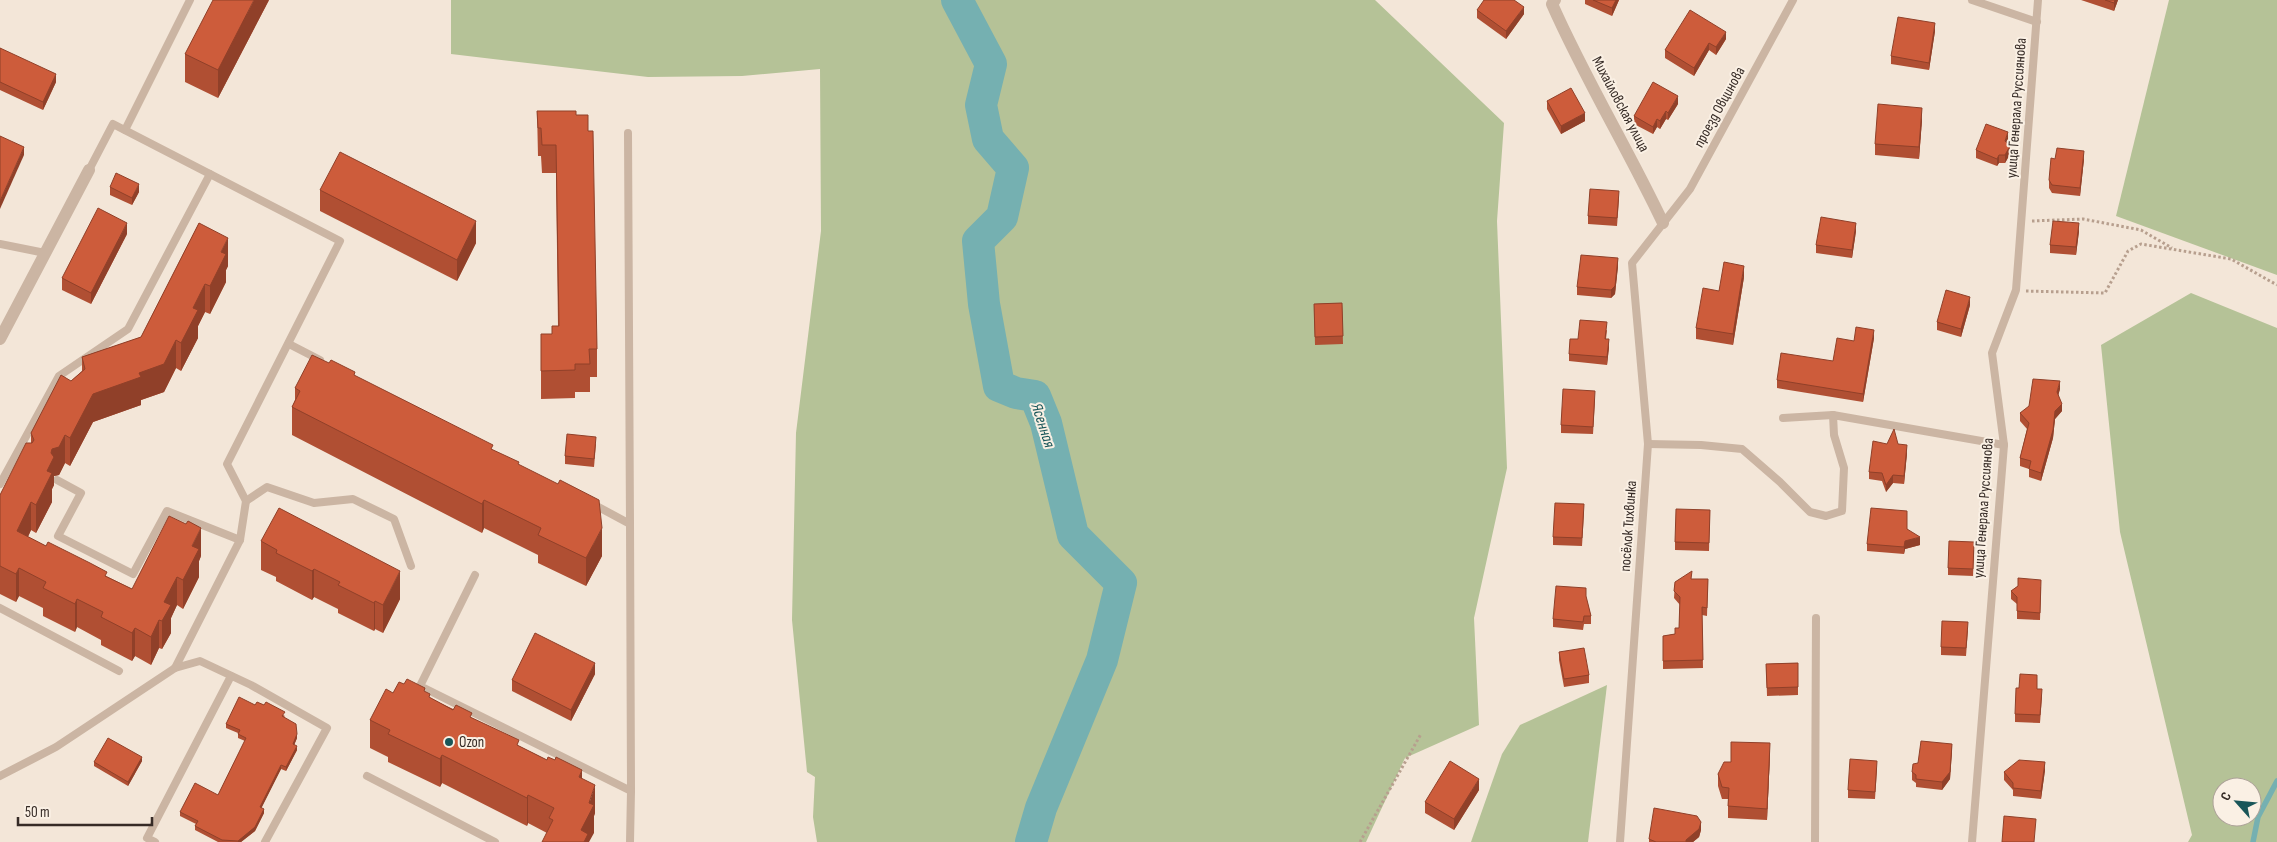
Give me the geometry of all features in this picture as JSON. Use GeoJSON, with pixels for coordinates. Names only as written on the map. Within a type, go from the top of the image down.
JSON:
{"type":"FeatureCollection","features":[{"type":"Feature","properties":{"kind":"street","name":"Михайловская улица"},"geometry":{"type":"LineString","coordinates":[[1551,1],[1566,36],[1637,168],[1663,223]]}},
{"type":"Feature","properties":{"kind":"street"},"geometry":{"type":"LineString","coordinates":[[0,339],[89,170]]}},
{"type":"Feature","properties":{"kind":"lane"},"geometry":{"type":"LineString","coordinates":[[124,130],[190,0]]}},
{"type":"Feature","properties":{"kind":"lane","name":"проезд Овцинова"},"geometry":{"type":"LineString","coordinates":[[1663,223],[1690,189],[1793,0]]}},
{"type":"Feature","properties":{"kind":"lane"},"geometry":{"type":"LineString","coordinates":[[1972,0],[2037,22]]}},
{"type":"Feature","properties":{"kind":"lane","name":"улица Генерала Руссиянова"},"geometry":{"type":"LineString","coordinates":[[1972,842],[2004,444],[1992,353],[2016,290],[2038,0]]}},
{"type":"Feature","properties":{"kind":"lane"},"geometry":{"type":"LineString","coordinates":[[89,170],[113,124],[340,241],[227,464],[246,501],[240,540],[175,668]]}},
{"type":"Feature","properties":{"kind":"lane"},"geometry":{"type":"LineString","coordinates":[[628,133],[630,842]]}},
{"type":"Feature","properties":{"kind":"lane"},"geometry":{"type":"LineString","coordinates":[[0,484],[18,460],[59,376],[128,329],[210,174]]}},
{"type":"Feature","properties":{"kind":"lane","name":"посёлок Тихвинка"},"geometry":{"type":"LineString","coordinates":[[1620,842],[1648,444],[1632,263],[1663,223]]}},
{"type":"Feature","properties":{"kind":"lane"},"geometry":{"type":"LineString","coordinates":[[0,244],[45,253]]}},
{"type":"Feature","properties":{"kind":"lane"},"geometry":{"type":"LineString","coordinates":[[289,344],[324,362]]}},
{"type":"Feature","properties":{"kind":"lane"},"geometry":{"type":"LineString","coordinates":[[1648,444],[1701,444],[1742,449],[1780,482],[1810,512],[1826,516],[1842,511],[1844,468],[1834,435],[1833,415]]}},
{"type":"Feature","properties":{"kind":"lane"},"geometry":{"type":"LineString","coordinates":[[1783,418],[1833,415],[2004,444]]}},
{"type":"Feature","properties":{"kind":"lane"},"geometry":{"type":"LineString","coordinates":[[57,480],[81,493],[58,536],[133,574],[167,511],[240,540]]}},
{"type":"Feature","properties":{"kind":"lane"},"geometry":{"type":"LineString","coordinates":[[246,501],[267,487],[314,503],[353,499],[394,519],[411,566]]}},
{"type":"Feature","properties":{"kind":"lane"},"geometry":{"type":"LineString","coordinates":[[586,501],[630,524]]}},
{"type":"Feature","properties":{"kind":"lane"},"geometry":{"type":"LineString","coordinates":[[475,575],[420,686],[631,790]]}},
{"type":"Feature","properties":{"kind":"lane"},"geometry":{"type":"LineString","coordinates":[[0,608],[119,671]]}},
{"type":"Feature","properties":{"kind":"lane"},"geometry":{"type":"LineString","coordinates":[[1815,842],[1816,618]]}},
{"type":"Feature","properties":{"kind":"lane"},"geometry":{"type":"LineString","coordinates":[[0,776],[56,747],[175,668],[200,661],[232,676],[327,728],[265,842]]}},
{"type":"Feature","properties":{"kind":"lane"},"geometry":{"type":"LineString","coordinates":[[155,842],[147,838],[232,676]]}},
{"type":"Feature","properties":{"kind":"lane"},"geometry":{"type":"LineString","coordinates":[[367,776],[495,842]]}},
{"type":"Feature","properties":{"kind":"path"},"geometry":{"type":"LineString","coordinates":[[2021,221],[2083,219],[2141,230],[2176,250]]}},
{"type":"Feature","properties":{"kind":"path"},"geometry":{"type":"LineString","coordinates":[[2016,290],[2105,293],[2128,251],[2141,244],[2231,259],[2277,285]]}},
{"type":"Feature","properties":{"kind":"path"},"geometry":{"type":"LineString","coordinates":[[1360,842],[1421,734]]}},
{"type":"Feature","properties":{"kind":"green space"},"geometry":{"type":"Polygon","coordinates":[[[451,0],[1375,0],[1504,123],[1497,221],[1507,468],[1474,618],[1479,725],[1405,758],[1366,842],[817,842],[813,817],[815,777],[807,772],[792,620],[796,433],[821,231],[820,69],[742,76],[648,77],[451,54],[451,0]]]}},
{"type":"Feature","properties":{"kind":"green space"},"geometry":{"type":"Polygon","coordinates":[[[2169,0],[2277,0],[2277,275],[2116,216],[2169,0]]]}},
{"type":"Feature","properties":{"kind":"green space"},"geometry":{"type":"Polygon","coordinates":[[[2191,293],[2277,328],[2277,842],[2188,842],[2192,835],[2120,532],[2101,345],[2191,293]]]}},
{"type":"Feature","properties":{"kind":"green space"},"geometry":{"type":"Polygon","coordinates":[[[1607,685],[1588,842],[1471,842],[1502,754],[1520,725],[1607,685]]]}},
{"type":"Feature","properties":{"kind":"building"},"geometry":{"type":"Polygon","coordinates":[[[213,0],[254,0],[218,70],[185,54],[213,0]]]}},
{"type":"Feature","properties":{"kind":"building"},"geometry":{"type":"Polygon","coordinates":[[[1484,0],[1514,0],[1524,7],[1506,31],[1477,10],[1484,0]]]}},
{"type":"Feature","properties":{"kind":"building"},"geometry":{"type":"Polygon","coordinates":[[[1593,0],[1616,0],[1612,8],[1593,0]]]}},
{"type":"Feature","properties":{"kind":"building"},"geometry":{"type":"Polygon","coordinates":[[[1690,10],[1726,32],[1716,47],[1709,43],[1694,68],[1665,50],[1690,10]]]}},
{"type":"Feature","properties":{"kind":"building"},"geometry":{"type":"Polygon","coordinates":[[[1898,17],[1935,23],[1929,63],[1891,56],[1898,17]]]}},
{"type":"Feature","properties":{"kind":"building"},"geometry":{"type":"Polygon","coordinates":[[[0,48],[56,74],[43,102],[0,82],[0,48]]]}},
{"type":"Feature","properties":{"kind":"building"},"geometry":{"type":"Polygon","coordinates":[[[1653,82],[1678,96],[1668,113],[1666,111],[1660,121],[1657,119],[1653,127],[1634,116],[1653,82]]]}},
{"type":"Feature","properties":{"kind":"building"},"geometry":{"type":"Polygon","coordinates":[[[1571,88],[1585,113],[1561,126],[1547,101],[1571,88]]]}},
{"type":"Feature","properties":{"kind":"building"},"geometry":{"type":"Polygon","coordinates":[[[1878,104],[1922,108],[1919,147],[1875,144],[1878,104]]]}},
{"type":"Feature","properties":{"kind":"building"},"geometry":{"type":"Polygon","coordinates":[[[537,111],[576,111],[576,115],[588,115],[588,131],[593,131],[597,349],[589,349],[590,364],[575,364],[575,370],[541,371],[541,334],[552,334],[552,326],[559,326],[556,145],[542,145],[537,111]]]}},
{"type":"Feature","properties":{"kind":"building"},"geometry":{"type":"Polygon","coordinates":[[[1986,124],[2008,132],[2005,141],[2010,146],[2005,155],[1999,155],[1997,159],[1976,150],[1986,124]]]}},
{"type":"Feature","properties":{"kind":"building"},"geometry":{"type":"Polygon","coordinates":[[[0,136],[24,147],[0,201],[0,136]]]}},
{"type":"Feature","properties":{"kind":"building"},"geometry":{"type":"Polygon","coordinates":[[[2057,148],[2084,151],[2080,188],[2052,185],[2049,180],[2051,158],[2055,159],[2057,148]]]}},
{"type":"Feature","properties":{"kind":"building"},"geometry":{"type":"Polygon","coordinates":[[[340,152],[476,221],[457,260],[320,190],[340,152]]]}},
{"type":"Feature","properties":{"kind":"building"},"geometry":{"type":"Polygon","coordinates":[[[116,173],[139,184],[132,198],[110,187],[116,173]]]}},
{"type":"Feature","properties":{"kind":"building"},"geometry":{"type":"Polygon","coordinates":[[[1590,189],[1619,191],[1617,218],[1588,216],[1590,189]]]}},
{"type":"Feature","properties":{"kind":"building"},"geometry":{"type":"Polygon","coordinates":[[[98,208],[127,223],[91,293],[62,278],[98,208]]]}},
{"type":"Feature","properties":{"kind":"building"},"geometry":{"type":"Polygon","coordinates":[[[1821,217],[1856,223],[1852,250],[1816,245],[1821,217]]]}},
{"type":"Feature","properties":{"kind":"building"},"geometry":{"type":"Polygon","coordinates":[[[2053,221],[2079,223],[2076,247],[2050,245],[2053,221]]]}},
{"type":"Feature","properties":{"kind":"building"},"geometry":{"type":"Polygon","coordinates":[[[199,223],[228,238],[221,252],[226,254],[210,286],[205,284],[193,308],[198,310],[181,343],[176,340],[164,364],[139,373],[141,377],[93,394],[70,438],[65,435],[59,447],[52,449],[51,453],[54,457],[47,471],[52,473],[36,505],[31,502],[17,531],[46,546],[48,542],[90,563],[107,572],[105,576],[132,589],[169,516],[186,524],[188,521],[201,528],[192,546],[199,549],[183,580],[177,577],[164,602],[171,605],[162,621],[159,620],[151,637],[135,628],[132,633],[101,617],[103,612],[77,599],[75,604],[43,588],[46,582],[19,568],[16,574],[0,566],[0,495],[26,443],[32,443],[34,440],[31,433],[61,375],[71,381],[85,369],[82,357],[141,337],[199,223]]]}},
{"type":"Feature","properties":{"kind":"building"},"geometry":{"type":"Polygon","coordinates":[[[1581,255],[1618,258],[1615,286],[1611,290],[1577,287],[1581,255]]]}},
{"type":"Feature","properties":{"kind":"building"},"geometry":{"type":"Polygon","coordinates":[[[1724,262],[1744,266],[1733,334],[1696,328],[1703,288],[1719,291],[1724,262]]]}},
{"type":"Feature","properties":{"kind":"building"},"geometry":{"type":"Polygon","coordinates":[[[1946,290],[1970,297],[1961,329],[1937,322],[1946,290]]]}},
{"type":"Feature","properties":{"kind":"building"},"geometry":{"type":"Polygon","coordinates":[[[1342,303],[1343,336],[1315,337],[1314,304],[1342,303]]]}},
{"type":"Feature","properties":{"kind":"building"},"geometry":{"type":"Polygon","coordinates":[[[1580,320],[1607,322],[1605,339],[1609,339],[1607,357],[1569,354],[1570,339],[1578,339],[1580,320]]]}},
{"type":"Feature","properties":{"kind":"building"},"geometry":{"type":"Polygon","coordinates":[[[1856,327],[1874,330],[1863,394],[1777,380],[1781,353],[1833,361],[1837,338],[1854,341],[1856,327]]]}},
{"type":"Feature","properties":{"kind":"building"},"geometry":{"type":"Polygon","coordinates":[[[312,355],[329,363],[331,360],[355,372],[354,375],[493,445],[491,449],[519,462],[518,464],[558,484],[560,480],[599,500],[602,528],[586,558],[538,535],[541,528],[484,500],[482,504],[292,407],[300,391],[295,388],[312,355]]]}},
{"type":"Feature","properties":{"kind":"building"},"geometry":{"type":"Polygon","coordinates":[[[2033,379],[2060,381],[2057,392],[2062,404],[2055,411],[2053,430],[2041,473],[2029,469],[2031,461],[2020,458],[2029,423],[2020,413],[2029,406],[2033,379]]]}},
{"type":"Feature","properties":{"kind":"building"},"geometry":{"type":"Polygon","coordinates":[[[1563,389],[1595,391],[1593,427],[1561,425],[1563,389]]]}},
{"type":"Feature","properties":{"kind":"building"},"geometry":{"type":"Polygon","coordinates":[[[1894,429],[1898,444],[1907,445],[1904,476],[1893,475],[1886,485],[1882,473],[1869,472],[1873,441],[1887,444],[1894,429]]]}},
{"type":"Feature","properties":{"kind":"building"},"geometry":{"type":"Polygon","coordinates":[[[567,434],[596,437],[594,459],[565,456],[567,434]]]}},
{"type":"Feature","properties":{"kind":"building"},"geometry":{"type":"Polygon","coordinates":[[[1555,503],[1584,504],[1582,538],[1553,537],[1555,503]]]}},
{"type":"Feature","properties":{"kind":"building"},"geometry":{"type":"Polygon","coordinates":[[[279,508],[400,571],[383,605],[375,601],[374,603],[338,585],[340,582],[314,569],[312,571],[276,553],[277,550],[261,541],[279,508]]]}},
{"type":"Feature","properties":{"kind":"building"},"geometry":{"type":"Polygon","coordinates":[[[1871,508],[1907,511],[1907,529],[1920,537],[1905,541],[1904,547],[1867,544],[1871,508]]]}},
{"type":"Feature","properties":{"kind":"building"},"geometry":{"type":"Polygon","coordinates":[[[1676,509],[1710,510],[1709,543],[1675,542],[1676,509]]]}},
{"type":"Feature","properties":{"kind":"building"},"geometry":{"type":"Polygon","coordinates":[[[1949,541],[1974,542],[1973,569],[1948,568],[1949,541]]]}},
{"type":"Feature","properties":{"kind":"building"},"geometry":{"type":"Polygon","coordinates":[[[1692,571],[1691,579],[1708,579],[1707,608],[1702,607],[1703,660],[1663,661],[1663,636],[1675,634],[1675,628],[1679,628],[1680,597],[1674,591],[1675,582],[1692,571]]]}},
{"type":"Feature","properties":{"kind":"building"},"geometry":{"type":"Polygon","coordinates":[[[2018,578],[2041,580],[2040,613],[2017,611],[2017,597],[2011,591],[2018,586],[2018,578]]]}},
{"type":"Feature","properties":{"kind":"building"},"geometry":{"type":"Polygon","coordinates":[[[1556,586],[1586,588],[1591,616],[1584,616],[1583,622],[1553,619],[1556,586]]]}},
{"type":"Feature","properties":{"kind":"building"},"geometry":{"type":"Polygon","coordinates":[[[1942,621],[1968,622],[1966,648],[1941,647],[1942,621]]]}},
{"type":"Feature","properties":{"kind":"building"},"geometry":{"type":"Polygon","coordinates":[[[535,633],[595,663],[571,710],[512,680],[535,633]]]}},
{"type":"Feature","properties":{"kind":"building"},"geometry":{"type":"Polygon","coordinates":[[[1584,648],[1589,675],[1564,679],[1559,652],[1584,648]]]}},
{"type":"Feature","properties":{"kind":"building"},"geometry":{"type":"Polygon","coordinates":[[[1798,663],[1798,687],[1767,688],[1766,664],[1798,663]]]}},
{"type":"Feature","properties":{"kind":"building"},"geometry":{"type":"Polygon","coordinates":[[[2020,674],[2037,675],[2037,689],[2042,689],[2040,715],[2015,714],[2016,688],[2019,688],[2020,674]]]}},
{"type":"Feature","properties":{"kind":"building"},"geometry":{"type":"Polygon","coordinates":[[[407,679],[425,688],[424,691],[430,694],[429,697],[453,710],[456,705],[472,713],[470,717],[519,740],[517,745],[547,760],[548,757],[555,760],[556,757],[582,770],[579,777],[595,785],[589,803],[594,805],[581,830],[588,834],[584,842],[542,842],[553,820],[549,818],[554,808],[528,795],[527,798],[442,755],[440,759],[388,734],[390,730],[370,720],[386,689],[393,693],[399,682],[404,684],[407,679]]]}},
{"type":"Feature","properties":{"kind":"building"},"geometry":{"type":"Polygon","coordinates":[[[239,697],[255,705],[257,702],[264,705],[266,702],[285,712],[282,716],[296,724],[297,734],[293,744],[297,746],[286,767],[281,765],[260,807],[264,809],[255,827],[238,841],[222,840],[195,826],[198,821],[180,812],[195,783],[218,795],[246,738],[238,734],[240,730],[226,724],[239,697]]]}},
{"type":"Feature","properties":{"kind":"building"},"geometry":{"type":"Polygon","coordinates":[[[108,738],[142,757],[128,782],[94,762],[108,738]]]}},
{"type":"Feature","properties":{"kind":"building"},"geometry":{"type":"Polygon","coordinates":[[[1921,741],[1952,744],[1950,772],[1942,782],[1916,779],[1916,775],[1912,772],[1913,764],[1918,763],[1921,741]]]}},
{"type":"Feature","properties":{"kind":"building"},"geometry":{"type":"Polygon","coordinates":[[[1731,742],[1770,743],[1767,809],[1728,806],[1729,788],[1722,787],[1718,774],[1724,762],[1731,762],[1731,742]]]}},
{"type":"Feature","properties":{"kind":"building"},"geometry":{"type":"Polygon","coordinates":[[[1850,759],[1877,761],[1875,792],[1848,790],[1850,759]]]}},
{"type":"Feature","properties":{"kind":"building"},"geometry":{"type":"Polygon","coordinates":[[[2019,760],[2045,762],[2041,791],[2013,788],[2013,783],[2004,772],[2019,760]]]}},
{"type":"Feature","properties":{"kind":"building"},"geometry":{"type":"Polygon","coordinates":[[[1450,761],[1479,779],[1454,819],[1425,802],[1450,761]]]}},
{"type":"Feature","properties":{"kind":"building"},"geometry":{"type":"Polygon","coordinates":[[[1654,808],[1697,816],[1701,822],[1699,829],[1686,842],[1656,842],[1649,839],[1654,808]]]}},
{"type":"Feature","properties":{"kind":"building"},"geometry":{"type":"Polygon","coordinates":[[[2004,816],[2036,819],[2034,842],[2002,842],[2004,816]]]}},
{"type":"Feature","properties":{"kind":"waterway","name":"Ясенная"},"geometry":{"type":"LineString","coordinates":[[957,0],[991,64],[981,105],[988,139],[1013,168],[1002,217],[978,241],[984,304],[999,386],[1016,393],[1035,396],[1046,423],[1073,535],[1121,583],[1102,660],[1041,808],[1031,842]]}},
{"type":"Feature","properties":{"kind":"waterway"},"geometry":{"type":"LineString","coordinates":[[2253,842],[2258,817],[2277,781]]}},
{"type":"Feature","properties":{"kind":"place","name":"Ozon"},"geometry":{"type":"Point","coordinates":[449,742]}}]}
